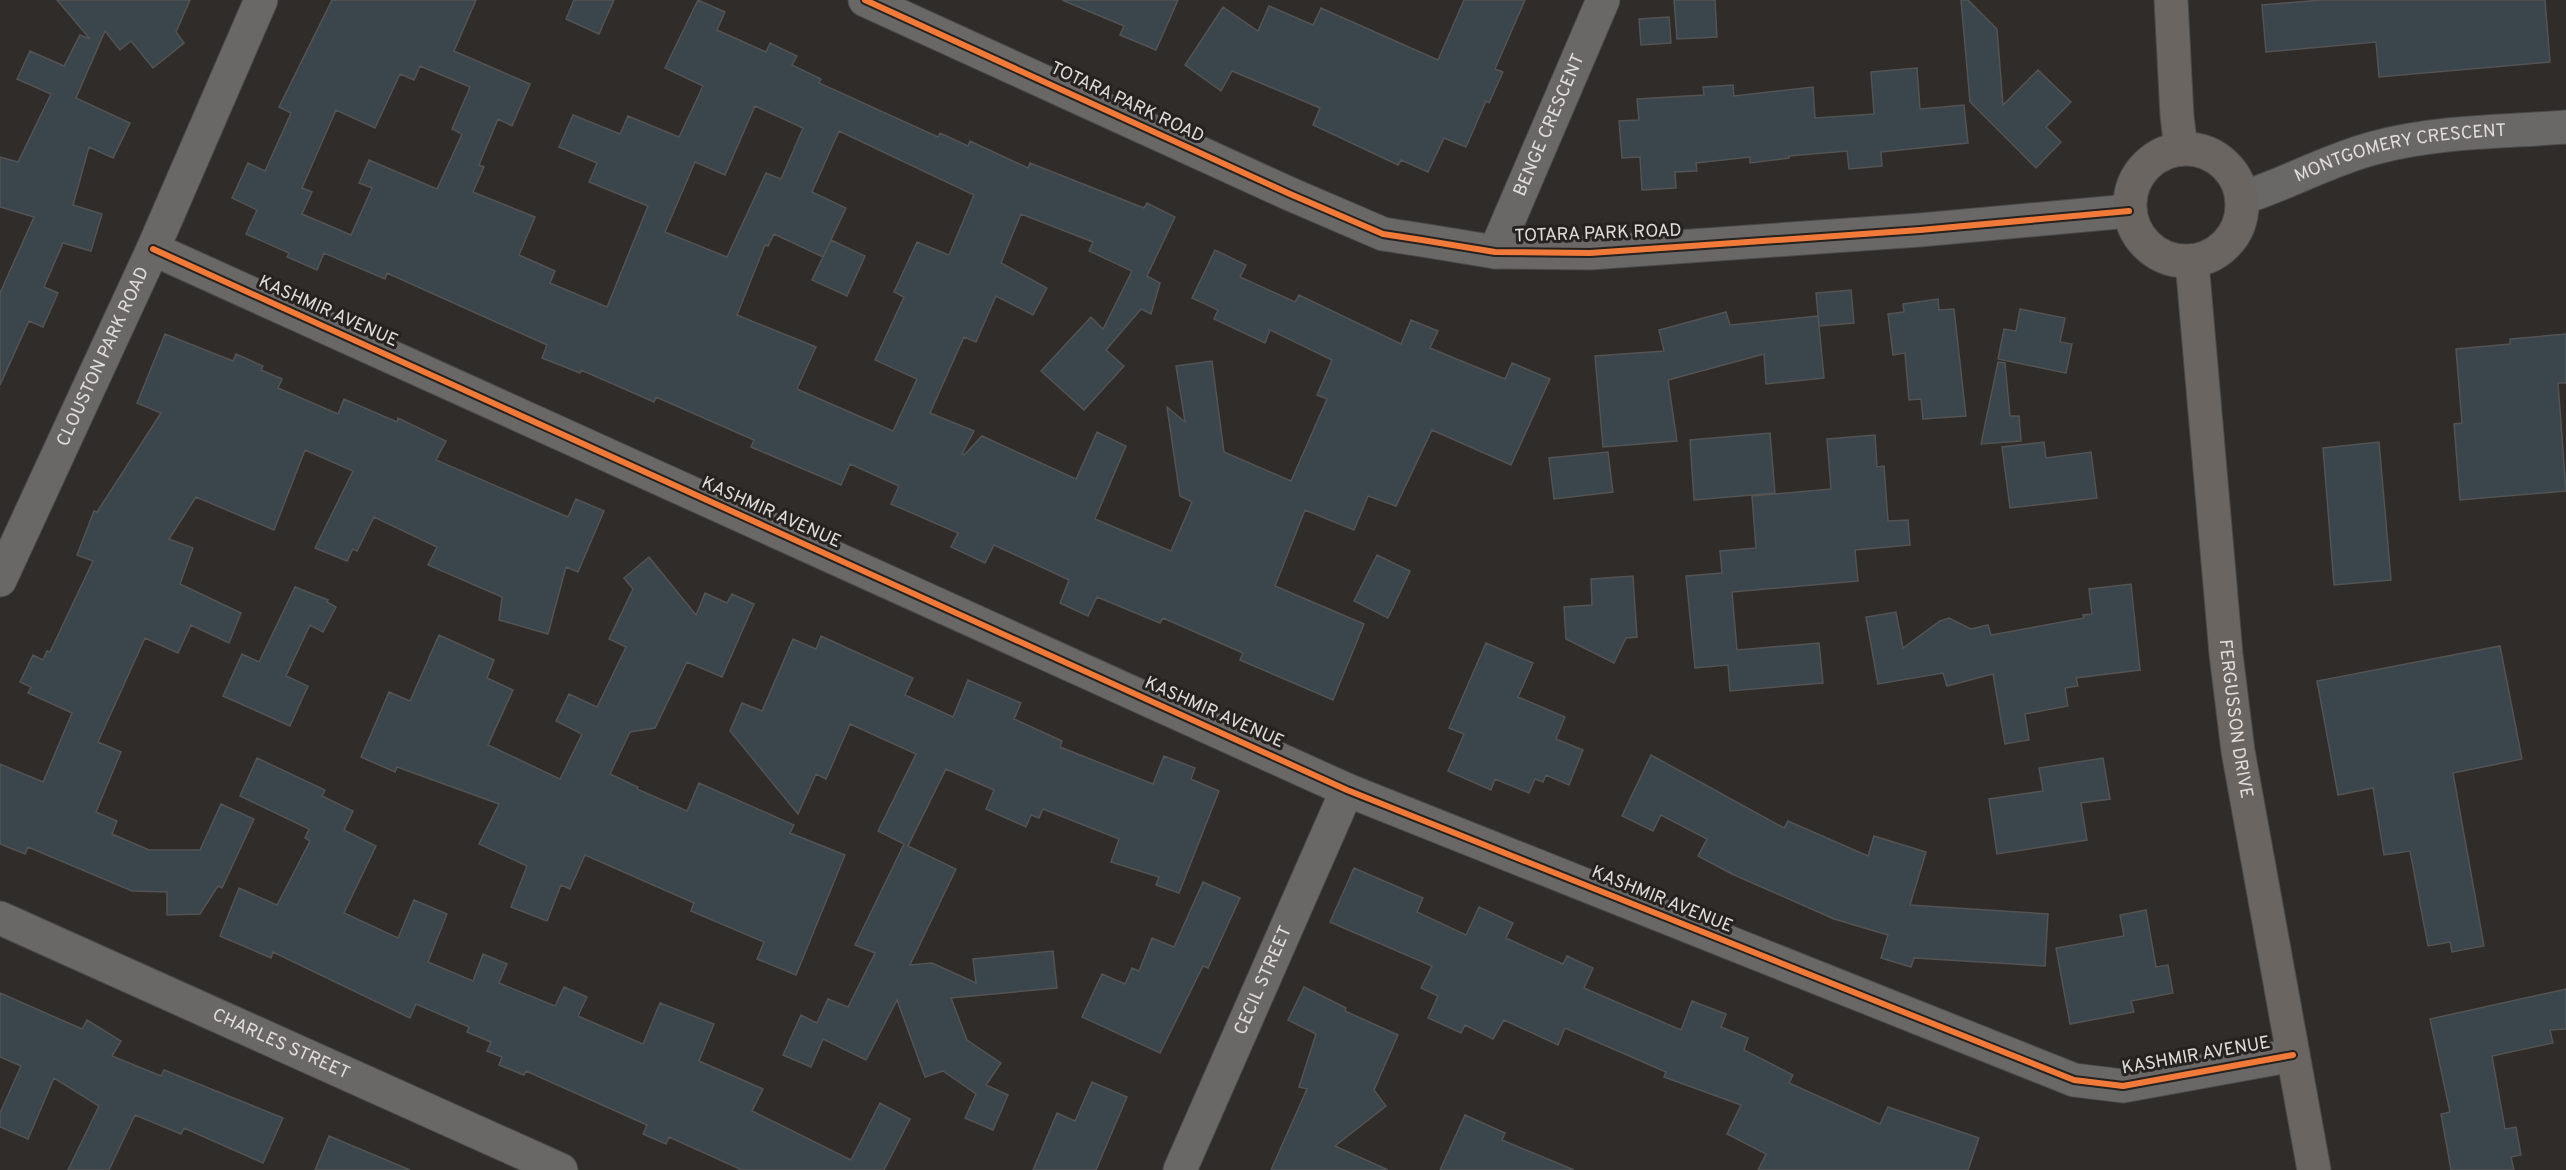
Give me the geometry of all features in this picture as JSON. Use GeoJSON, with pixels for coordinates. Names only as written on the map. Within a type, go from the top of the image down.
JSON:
{"type":"FeatureCollection","features":[{"type":"Feature","properties":{"kind":"main road"},"geometry":{"type":"LineString","coordinates":[[2171,0],[2181,149]]}},
{"type":"Feature","properties":{"kind":"main road"},"geometry":{"type":"LineString","coordinates":[[2181,149],[2204,152],[2220,160],[2235,178],[2241,198],[2242,214],[2237,229],[2226,245],[2208,257],[2192,262],[2177,261],[2150,249],[2140,239],[2129,211],[2130,193],[2137,176],[2148,163],[2163,153],[2181,149]]}},
{"type":"Feature","properties":{"kind":"main road","name":"FERGUSSON DRIVE"},"geometry":{"type":"LineString","coordinates":[[2192,262],[2226,654],[2238,751],[2314,1170]]}},
{"type":"Feature","properties":{"kind":"street","name":"CLOUSTON PARK ROAD"},"geometry":{"type":"LineString","coordinates":[[0,580],[153,249],[261,0]]}},
{"type":"Feature","properties":{"kind":"street","name":"TOTARA PARK ROAD"},"geometry":{"type":"LineString","coordinates":[[865,0],[1290,194],[1383,234],[1495,252],[1590,253],[1920,230],[2129,211]]}},
{"type":"Feature","properties":{"kind":"street","name":"BENGE CRESCENT"},"geometry":{"type":"LineString","coordinates":[[1495,252],[1603,0]]}},
{"type":"Feature","properties":{"kind":"street","name":"MONTGOMERY CRESCENT"},"geometry":{"type":"LineString","coordinates":[[2241,198],[2273,188],[2331,162],[2374,148],[2422,138],[2566,127]]}},
{"type":"Feature","properties":{"kind":"street","name":"KASHMIR AVENUE"},"geometry":{"type":"LineString","coordinates":[[153,249],[1347,790],[2074,1080],[2123,1086],[2293,1055]]}},
{"type":"Feature","properties":{"kind":"street","name":"CECIL STREET"},"geometry":{"type":"LineString","coordinates":[[1180,1170],[1347,790]]}},
{"type":"Feature","properties":{"kind":"street","name":"CHARLES STREET"},"geometry":{"type":"LineString","coordinates":[[0,918],[561,1170]]}},
{"type":"Feature","properties":{"kind":"building"},"geometry":{"type":"Polygon","coordinates":[[[57,0],[190,0],[176,32],[184,43],[153,68],[131,41],[120,50],[105,31],[76,98],[130,123],[113,158],[89,147],[73,205],[102,214],[91,251],[63,243],[44,287],[58,293],[43,327],[29,321],[0,385],[0,293],[34,217],[0,207],[0,157],[18,162],[51,94],[17,79],[30,51],[64,66],[80,35],[90,39],[57,0]]]}},
{"type":"Feature","properties":{"kind":"building"},"geometry":{"type":"Polygon","coordinates":[[[332,0],[476,0],[454,51],[530,84],[512,126],[498,119],[479,165],[484,167],[473,192],[535,217],[519,255],[555,271],[550,283],[607,307],[648,206],[589,182],[597,163],[559,147],[573,115],[620,134],[628,116],[679,137],[703,86],[665,68],[698,0],[725,12],[717,30],[766,52],[770,43],[797,56],[792,65],[821,79],[819,83],[938,137],[940,133],[968,146],[970,141],[1028,168],[1030,163],[1144,208],[1147,203],[1175,217],[1147,276],[1160,283],[1151,314],[1141,309],[1106,350],[1124,366],[1084,410],[1041,371],[1091,317],[1103,329],[1132,271],[1089,251],[1093,242],[1021,214],[1001,263],[1047,288],[1033,315],[996,296],[976,342],[964,337],[930,413],[974,431],[962,454],[964,455],[982,436],[1076,479],[1097,432],[1126,446],[1095,519],[1171,551],[1192,502],[1180,496],[1167,407],[1185,422],[1176,366],[1212,361],[1224,452],[1291,481],[1327,399],[1317,395],[1332,360],[1270,330],[1265,343],[1214,319],[1218,310],[1192,298],[1215,250],[1246,265],[1240,277],[1295,302],[1299,295],[1401,344],[1411,320],[1438,331],[1430,348],[1505,379],[1512,363],[1550,379],[1511,465],[1432,430],[1396,506],[1368,496],[1354,530],[1305,510],[1275,586],[1364,624],[1333,700],[1240,660],[1243,653],[1163,618],[1160,623],[1097,597],[1088,616],[1060,603],[1069,580],[994,545],[985,563],[951,547],[958,533],[891,504],[899,486],[850,464],[841,485],[751,447],[754,440],[656,397],[654,402],[581,370],[580,373],[542,358],[547,345],[387,273],[385,279],[324,253],[317,270],[287,257],[289,253],[246,234],[257,210],[232,198],[248,163],[265,171],[291,113],[279,107],[332,0]],[[420,66],[414,80],[400,74],[375,128],[336,110],[302,188],[312,192],[302,214],[351,235],[372,188],[359,183],[369,160],[437,189],[462,134],[452,129],[470,87],[420,66]],[[755,106],[725,175],[695,162],[665,232],[727,257],[766,173],[781,179],[803,128],[755,106]],[[839,131],[812,192],[846,208],[823,257],[774,234],[768,246],[765,245],[737,315],[816,347],[797,389],[893,431],[917,379],[875,360],[904,297],[894,292],[917,242],[949,255],[974,195],[839,131]]]}},
{"type":"Feature","properties":{"kind":"building"},"geometry":{"type":"Polygon","coordinates":[[[574,0],[614,0],[599,34],[566,19],[574,0]]]}},
{"type":"Feature","properties":{"kind":"building"},"geometry":{"type":"Polygon","coordinates":[[[1062,0],[1178,0],[1156,50],[1120,35],[1124,26],[1062,0]]]}},
{"type":"Feature","properties":{"kind":"building"},"geometry":{"type":"Polygon","coordinates":[[[1464,0],[1525,0],[1495,69],[1503,72],[1489,103],[1486,101],[1466,147],[1444,138],[1428,172],[1401,160],[1398,165],[1313,125],[1320,108],[1232,71],[1221,91],[1185,65],[1223,7],[1258,31],[1269,6],[1313,25],[1321,8],[1438,60],[1464,0]]]}},
{"type":"Feature","properties":{"kind":"building"},"geometry":{"type":"Polygon","coordinates":[[[1674,0],[1715,0],[1717,37],[1677,39],[1674,0]]]}},
{"type":"Feature","properties":{"kind":"building"},"geometry":{"type":"Polygon","coordinates":[[[1961,0],[1968,0],[1997,29],[2003,105],[2038,70],[2071,102],[2046,127],[2061,142],[2036,168],[1970,102],[1961,0]]]}},
{"type":"Feature","properties":{"kind":"building"},"geometry":{"type":"Polygon","coordinates":[[[2321,0],[2545,0],[2550,62],[2379,77],[2376,42],[2266,52],[2262,5],[2321,0]]]}},
{"type":"Feature","properties":{"kind":"building"},"geometry":{"type":"Polygon","coordinates":[[[1669,17],[1671,43],[1641,45],[1639,19],[1669,17]]]}},
{"type":"Feature","properties":{"kind":"building"},"geometry":{"type":"Polygon","coordinates":[[[1917,68],[1920,109],[1964,105],[1968,143],[1881,152],[1882,166],[1849,169],[1847,151],[1789,156],[1789,158],[1750,163],[1750,157],[1696,163],[1697,171],[1675,172],[1676,188],[1642,190],[1640,157],[1622,158],[1619,121],[1639,120],[1637,99],[1704,95],[1703,87],[1733,85],[1734,96],[1813,87],[1815,118],[1874,114],[1871,72],[1917,68]]]}},
{"type":"Feature","properties":{"kind":"building"},"geometry":{"type":"Polygon","coordinates":[[[831,240],[865,256],[847,296],[812,280],[831,240]]]}},
{"type":"Feature","properties":{"kind":"building"},"geometry":{"type":"Polygon","coordinates":[[[1851,290],[1854,323],[1819,326],[1816,293],[1851,290]]]}},
{"type":"Feature","properties":{"kind":"building"},"geometry":{"type":"Polygon","coordinates":[[[1938,299],[1939,310],[1954,309],[1966,416],[1923,419],[1921,399],[1909,400],[1905,353],[1893,355],[1888,314],[1904,312],[1903,304],[1938,299]]]}},
{"type":"Feature","properties":{"kind":"building"},"geometry":{"type":"Polygon","coordinates":[[[2020,309],[2065,318],[2060,342],[2072,344],[2066,373],[1998,359],[2004,329],[2016,331],[2020,309]]]}},
{"type":"Feature","properties":{"kind":"building"},"geometry":{"type":"Polygon","coordinates":[[[1726,312],[1730,325],[1818,316],[1824,378],[1766,384],[1764,354],[1668,380],[1677,441],[1603,447],[1595,356],[1664,351],[1659,330],[1726,312]]]}},
{"type":"Feature","properties":{"kind":"building"},"geometry":{"type":"Polygon","coordinates":[[[165,334],[233,361],[236,354],[263,366],[261,370],[282,379],[278,388],[338,414],[344,399],[397,422],[398,418],[446,441],[436,460],[568,517],[576,499],[604,511],[578,572],[566,567],[548,634],[499,620],[502,597],[428,565],[437,547],[374,517],[357,551],[353,549],[347,561],[315,548],[353,471],[305,450],[274,530],[196,497],[169,539],[193,548],[180,584],[241,613],[229,643],[191,625],[178,653],[145,638],[98,742],[121,752],[96,812],[117,821],[112,834],[149,850],[200,850],[221,804],[254,819],[222,888],[218,886],[200,914],[167,915],[167,892],[132,891],[28,847],[25,854],[0,844],[0,764],[43,782],[72,713],[28,693],[31,687],[20,682],[33,655],[43,660],[47,651],[50,652],[93,561],[77,555],[94,511],[97,512],[161,413],[137,403],[165,334]]]}},
{"type":"Feature","properties":{"kind":"building"},"geometry":{"type":"Polygon","coordinates":[[[2566,334],[2566,383],[2558,383],[2566,491],[2460,500],[2454,424],[2462,423],[2456,349],[2510,344],[2510,339],[2566,334]]]}},
{"type":"Feature","properties":{"kind":"building"},"geometry":{"type":"Polygon","coordinates":[[[1998,362],[2005,363],[2010,416],[2019,416],[2021,441],[1981,444],[1998,362]]]}},
{"type":"Feature","properties":{"kind":"building"},"geometry":{"type":"Polygon","coordinates":[[[1770,433],[1775,493],[1694,500],[1690,440],[1770,433]]]}},
{"type":"Feature","properties":{"kind":"building"},"geometry":{"type":"Polygon","coordinates":[[[1875,435],[1877,467],[1884,466],[1888,521],[1908,520],[1910,545],[1855,550],[1858,581],[1732,592],[1737,650],[1819,643],[1823,683],[1730,691],[1728,665],[1695,668],[1686,576],[1722,573],[1720,551],[1756,548],[1752,496],[1831,489],[1827,439],[1875,435]]]}},
{"type":"Feature","properties":{"kind":"building"},"geometry":{"type":"Polygon","coordinates":[[[2044,442],[2046,458],[2091,452],[2097,498],[2010,508],[2002,447],[2044,442]]]}},
{"type":"Feature","properties":{"kind":"building"},"geometry":{"type":"Polygon","coordinates":[[[2379,442],[2391,580],[2334,585],[2323,448],[2379,442]]]}},
{"type":"Feature","properties":{"kind":"building"},"geometry":{"type":"Polygon","coordinates":[[[1608,452],[1613,492],[1554,499],[1549,458],[1608,452]]]}},
{"type":"Feature","properties":{"kind":"building"},"geometry":{"type":"Polygon","coordinates":[[[1377,555],[1410,571],[1388,618],[1354,601],[1377,555]]]}},
{"type":"Feature","properties":{"kind":"building"},"geometry":{"type":"Polygon","coordinates":[[[649,557],[696,615],[705,593],[727,603],[732,594],[754,604],[722,677],[687,662],[655,728],[630,732],[610,774],[638,787],[637,789],[687,811],[699,783],[794,825],[790,833],[845,855],[796,975],[757,959],[764,942],[691,911],[694,903],[585,855],[570,889],[561,885],[547,921],[511,907],[527,866],[479,844],[499,804],[397,767],[395,772],[361,757],[389,692],[410,701],[439,635],[494,660],[487,678],[513,690],[488,745],[560,779],[582,734],[556,721],[569,694],[597,707],[626,647],[609,639],[633,589],[624,578],[649,557]]]}},
{"type":"Feature","properties":{"kind":"building"},"geometry":{"type":"Polygon","coordinates":[[[1633,576],[1637,637],[1626,638],[1614,663],[1566,639],[1564,607],[1592,605],[1591,579],[1633,576]]]}},
{"type":"Feature","properties":{"kind":"building"},"geometry":{"type":"Polygon","coordinates":[[[2131,584],[2140,670],[2076,678],[2078,686],[2065,688],[2068,706],[2025,714],[2029,740],[2005,744],[1993,674],[1947,686],[1943,673],[1878,684],[1866,617],[1896,612],[1903,648],[1940,621],[1949,618],[1971,629],[1988,625],[1991,635],[2084,618],[2083,615],[2092,614],[2089,589],[2131,584]]]}},
{"type":"Feature","properties":{"kind":"building"},"geometry":{"type":"Polygon","coordinates":[[[295,587],[328,600],[327,602],[336,607],[323,632],[310,625],[286,676],[308,686],[290,726],[223,696],[242,654],[259,662],[295,587]]]}},
{"type":"Feature","properties":{"kind":"building"},"geometry":{"type":"Polygon","coordinates":[[[821,636],[913,678],[905,695],[953,717],[968,680],[1021,703],[1014,719],[1062,741],[1060,747],[1153,784],[1164,756],[1195,768],[1191,779],[1219,791],[1179,893],[1156,885],[1159,877],[1111,862],[1119,839],[1043,809],[1039,818],[1031,815],[1026,827],[986,809],[994,790],[946,769],[908,846],[956,869],[910,965],[932,963],[976,983],[973,959],[1053,951],[1057,988],[951,998],[967,1040],[1001,1063],[986,1085],[1008,1095],[993,1130],[965,1118],[976,1094],[943,1071],[925,1077],[897,1000],[866,1060],[823,1039],[811,1067],[783,1055],[801,1015],[817,1023],[828,999],[848,1007],[875,953],[855,945],[904,844],[878,831],[916,754],[850,724],[826,779],[816,774],[798,814],[730,731],[742,703],[762,711],[793,639],[816,649],[821,636]]]}},
{"type":"Feature","properties":{"kind":"building"},"geometry":{"type":"Polygon","coordinates":[[[1486,643],[1533,663],[1518,697],[1565,717],[1556,739],[1583,750],[1569,785],[1546,775],[1543,782],[1535,779],[1529,793],[1495,779],[1491,790],[1448,771],[1464,734],[1449,728],[1486,643]]]}},
{"type":"Feature","properties":{"kind":"building"},"geometry":{"type":"Polygon","coordinates":[[[2500,646],[2522,759],[2453,773],[2484,946],[2452,952],[2450,942],[2428,946],[2410,851],[2384,855],[2373,788],[2338,795],[2317,681],[2500,646]]]}},
{"type":"Feature","properties":{"kind":"building"},"geometry":{"type":"Polygon","coordinates":[[[1651,755],[1784,828],[1788,821],[1868,856],[1874,836],[1926,852],[1910,905],[2048,914],[2045,966],[1914,958],[1911,967],[1881,958],[1888,935],[1834,919],[1732,874],[1698,856],[1707,839],[1661,815],[1653,831],[1622,816],[1651,755]]]}},
{"type":"Feature","properties":{"kind":"building"},"geometry":{"type":"Polygon","coordinates":[[[257,758],[325,790],[322,796],[353,811],[344,830],[376,846],[344,913],[398,938],[414,900],[447,914],[428,962],[473,981],[483,954],[507,964],[499,983],[555,1006],[564,987],[587,997],[578,1016],[643,1044],[660,1003],[714,1024],[699,1061],[763,1089],[752,1111],[851,1160],[880,1103],[910,1119],[884,1170],[742,1170],[669,1137],[666,1144],[643,1134],[647,1125],[526,1071],[524,1075],[499,1065],[502,1057],[487,1051],[491,1042],[467,1032],[469,1027],[416,1004],[410,1018],[273,952],[271,958],[220,936],[239,888],[277,905],[310,841],[305,838],[309,829],[240,796],[257,758]]]}},
{"type":"Feature","properties":{"kind":"building"},"geometry":{"type":"Polygon","coordinates":[[[2103,758],[2110,799],[2081,803],[2087,840],[1997,854],[1989,799],[2043,791],[2039,768],[2103,758]]]}},
{"type":"Feature","properties":{"kind":"building"},"geometry":{"type":"Polygon","coordinates":[[[1354,868],[1423,898],[1417,912],[1466,935],[1479,907],[1513,923],[1506,938],[1563,964],[1567,956],[1593,968],[1584,988],[1681,1030],[1692,1001],[1726,1014],[1721,1027],[1748,1038],[1744,1050],[1793,1075],[1789,1083],[1880,1124],[1888,1107],[1979,1138],[1968,1170],[1758,1170],[1766,1154],[1727,1134],[1741,1105],[1664,1077],[1666,1072],[1565,1028],[1558,1045],[1504,1020],[1493,1039],[1465,1025],[1461,1033],[1428,1018],[1438,996],[1421,988],[1432,966],[1330,922],[1354,868]]]}},
{"type":"Feature","properties":{"kind":"building"},"geometry":{"type":"Polygon","coordinates":[[[1203,882],[1240,898],[1208,968],[1203,966],[1160,1053],[1082,1017],[1102,974],[1125,984],[1132,968],[1139,971],[1152,938],[1174,947],[1203,882]]]}},
{"type":"Feature","properties":{"kind":"building"},"geometry":{"type":"Polygon","coordinates":[[[2146,910],[2156,967],[2168,965],[2173,993],[2131,1001],[2134,1012],[2070,1024],[2056,948],[2124,936],[2120,915],[2146,910]]]}},
{"type":"Feature","properties":{"kind":"building"},"geometry":{"type":"Polygon","coordinates":[[[1304,987],[1346,1008],[1345,1011],[1398,1035],[1374,1090],[1386,1106],[1335,1146],[1388,1170],[1271,1170],[1307,1089],[1299,1087],[1316,1034],[1288,1020],[1304,987]]]}},
{"type":"Feature","properties":{"kind":"building"},"geometry":{"type":"Polygon","coordinates":[[[2566,989],[2566,1029],[2550,1030],[2553,1043],[2492,1056],[2505,1129],[2516,1127],[2521,1155],[2511,1157],[2514,1170],[2451,1170],[2441,1114],[2450,1112],[2430,1019],[2566,989]]]}},
{"type":"Feature","properties":{"kind":"building"},"geometry":{"type":"Polygon","coordinates":[[[0,993],[82,1029],[87,1020],[121,1041],[112,1056],[161,1076],[164,1070],[283,1118],[263,1163],[184,1128],[181,1134],[135,1115],[109,1170],[68,1170],[99,1106],[54,1078],[28,1139],[0,1127],[0,1113],[21,1066],[0,1057],[0,993]]]}},
{"type":"Feature","properties":{"kind":"building"},"geometry":{"type":"Polygon","coordinates":[[[1092,1082],[1127,1097],[1096,1170],[1033,1170],[1057,1113],[1075,1121],[1092,1082]]]}},
{"type":"Feature","properties":{"kind":"building"},"geometry":{"type":"Polygon","coordinates":[[[1465,1115],[1505,1133],[1502,1140],[1574,1170],[1440,1170],[1465,1115]]]}},
{"type":"Feature","properties":{"kind":"building"},"geometry":{"type":"Polygon","coordinates":[[[329,1136],[410,1170],[315,1170],[329,1136]]]}},
{"type":"Feature","properties":{"kind":"cycle path"},"geometry":{"type":"LineString","coordinates":[[865,0],[1290,194],[1383,234],[1495,252],[1590,253],[1920,230],[2129,211]]}},
{"type":"Feature","properties":{"kind":"cycle path"},"geometry":{"type":"LineString","coordinates":[[153,249],[1347,790],[2074,1080],[2123,1086],[2293,1055]]}}]}
